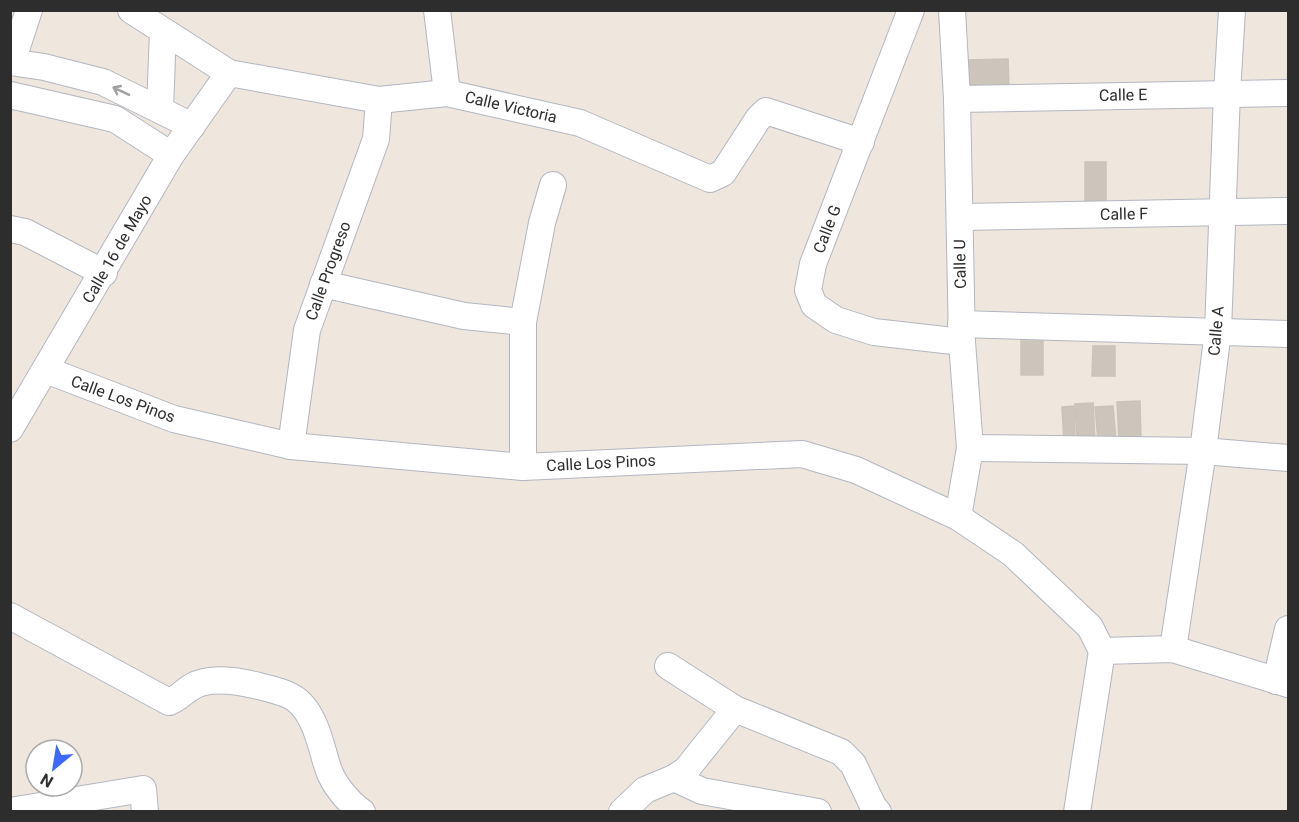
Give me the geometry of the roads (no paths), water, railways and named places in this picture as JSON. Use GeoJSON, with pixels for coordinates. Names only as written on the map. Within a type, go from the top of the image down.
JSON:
{"type":"FeatureCollection","features":[{"type":"Feature","properties":{"kind":"street"},"geometry":{"type":"LineString","coordinates":[[29,10],[11,62],[44,67],[103,82],[192,126]]}},
{"type":"Feature","properties":{"kind":"street","name":"Calle Victoria"},"geometry":{"type":"LineString","coordinates":[[130,10],[229,73],[379,100],[447,93],[580,123],[710,179],[723,173],[758,119],[766,111],[861,142]]}},
{"type":"Feature","properties":{"kind":"street"},"geometry":{"type":"LineString","coordinates":[[437,10],[447,93]]}},
{"type":"Feature","properties":{"kind":"street","name":"Calle G"},"geometry":{"type":"LineString","coordinates":[[911,10],[813,264],[808,290],[814,305],[836,320],[874,332],[1218,331],[1288,334]]}},
{"type":"Feature","properties":{"kind":"street","name":"Calle U"},"geometry":{"type":"LineString","coordinates":[[952,10],[957,99],[962,333],[970,448],[958,517]]}},
{"type":"Feature","properties":{"kind":"street","name":"Calle A"},"geometry":{"type":"LineString","coordinates":[[1173,649],[1203,451],[1218,331],[1232,10]]}},
{"type":"Feature","properties":{"kind":"street"},"geometry":{"type":"LineString","coordinates":[[160,109],[163,31]]}},
{"type":"Feature","properties":{"kind":"street","name":"Calle 16 de Mayo"},"geometry":{"type":"LineString","coordinates":[[10,429],[19,398],[46,370],[171,155],[229,73]]}},
{"type":"Feature","properties":{"kind":"street","name":"Calle E"},"geometry":{"type":"LineString","coordinates":[[957,99],[1288,93]]}},
{"type":"Feature","properties":{"kind":"street"},"geometry":{"type":"LineString","coordinates":[[10,95],[115,118],[171,155]]}},
{"type":"Feature","properties":{"kind":"street","name":"Calle Progreso"},"geometry":{"type":"LineString","coordinates":[[291,446],[307,330],[376,139],[379,100]]}},
{"type":"Feature","properties":{"kind":"street"},"geometry":{"type":"LineString","coordinates":[[523,467],[523,322],[542,223],[553,185]]}},
{"type":"Feature","properties":{"kind":"street","name":"Calle F"},"geometry":{"type":"LineString","coordinates":[[960,217],[1288,212]]}},
{"type":"Feature","properties":{"kind":"street"},"geometry":{"type":"LineString","coordinates":[[10,229],[25,232],[104,273]]}},
{"type":"Feature","properties":{"kind":"street"},"geometry":{"type":"LineString","coordinates":[[323,284],[464,316],[523,322]]}},
{"type":"Feature","properties":{"kind":"street","name":"Calle Los Pinos"},"geometry":{"type":"LineString","coordinates":[[46,370],[174,419],[291,446],[523,467],[802,454],[856,470],[958,517],[1013,554],[1090,627],[1102,651]]}},
{"type":"Feature","properties":{"kind":"street"},"geometry":{"type":"LineString","coordinates":[[970,448],[1203,451],[1288,458]]}},
{"type":"Feature","properties":{"kind":"street"},"geometry":{"type":"LineString","coordinates":[[10,616],[169,702],[188,687],[217,680],[247,683],[290,696],[301,704],[316,728],[329,772],[343,794],[362,812]]}},
{"type":"Feature","properties":{"kind":"street"},"geometry":{"type":"LineString","coordinates":[[1077,812],[1102,651],[1173,649],[1282,682],[1288,629]]}},
{"type":"Feature","properties":{"kind":"street"},"geometry":{"type":"LineString","coordinates":[[669,666],[735,709],[841,752],[853,764],[878,812]]}},
{"type":"Feature","properties":{"kind":"street"},"geometry":{"type":"LineString","coordinates":[[622,812],[645,790],[674,778],[686,770],[735,709]]}},
{"type":"Feature","properties":{"kind":"street"},"geometry":{"type":"LineString","coordinates":[[674,778],[702,791],[818,812]]}},
{"type":"Feature","properties":{"kind":"street"},"geometry":{"type":"LineString","coordinates":[[10,811],[142,789],[145,812]]}}]}
